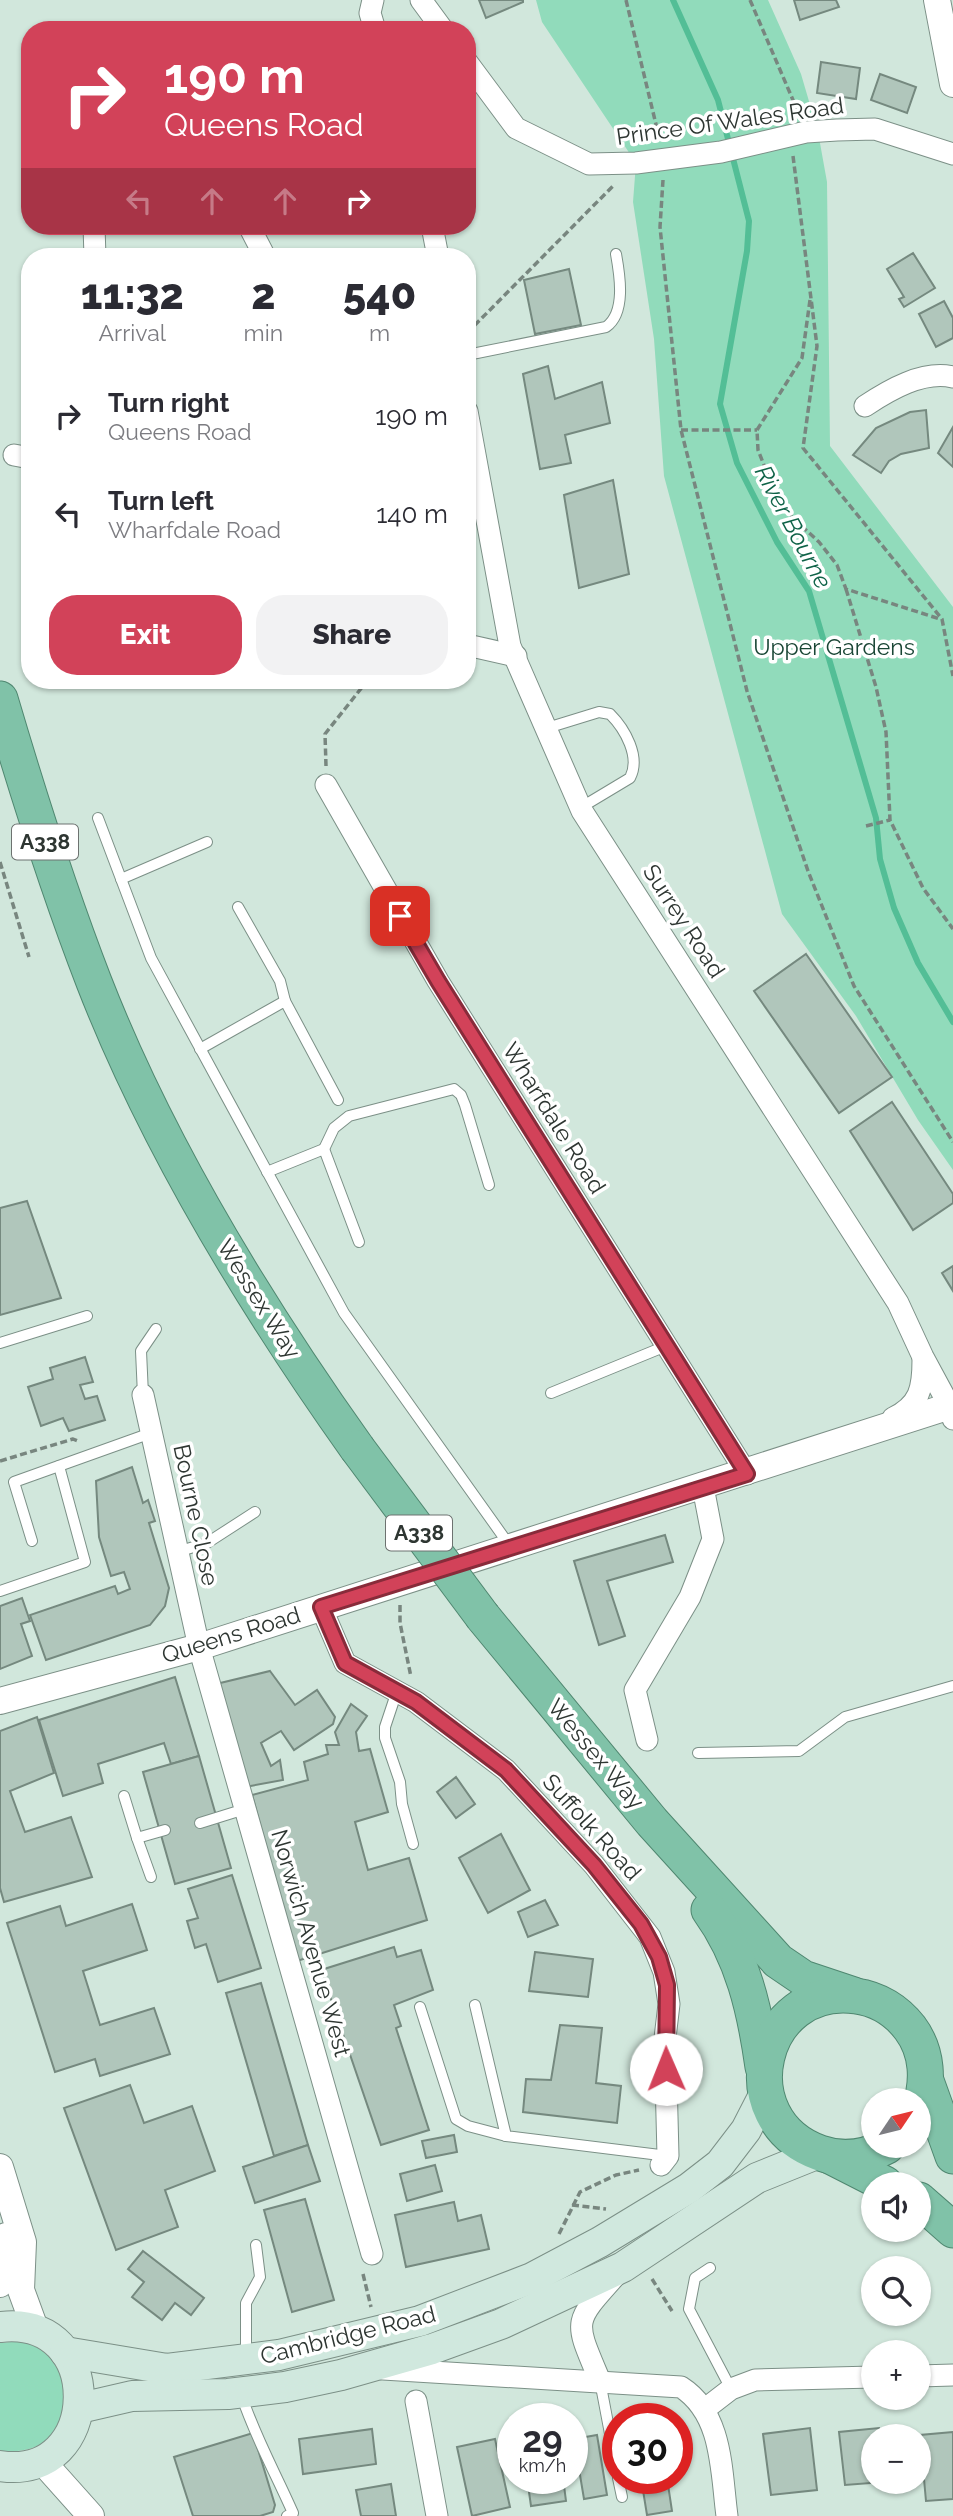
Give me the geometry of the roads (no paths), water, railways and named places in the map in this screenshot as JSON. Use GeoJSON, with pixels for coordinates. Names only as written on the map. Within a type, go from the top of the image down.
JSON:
{"type":"FeatureCollection","features":[{"type":"Feature","properties":{"kind":"highway","name":"Wessex Way"},"geometry":{"type":"LineString","coordinates":[[0,699],[41,832],[94,982],[115,1030],[216,1229],[317,1392],[483,1617],[652,1822],[778,1961],[803,1978],[883,2004],[907,2024],[922,2051],[922,2088]]}},
{"type":"Feature","properties":{"kind":"highway","name":"Wessex Way"},"geometry":{"type":"LineString","coordinates":[[652,1822],[675,1864],[721,1925],[739,1961],[754,2014],[764,2082],[779,2123],[797,2141],[823,2154]]}},
{"type":"Feature","properties":{"kind":"highway"},"geometry":{"type":"LineString","coordinates":[[764,2082],[773,2037],[788,2018],[818,1999],[854,1996]]}},
{"type":"Feature","properties":{"kind":"highway"},"geometry":{"type":"LineString","coordinates":[[931,2113],[953,2155]]}},
{"type":"Feature","properties":{"kind":"highway"},"geometry":{"type":"LineString","coordinates":[[823,2154],[861,2155]]}},
{"type":"Feature","properties":{"kind":"highway"},"geometry":{"type":"LineString","coordinates":[[823,2154],[861,2172]]}},
{"type":"Feature","properties":{"kind":"highway"},"geometry":{"type":"LineString","coordinates":[[931,2211],[953,2230]]}},
{"type":"Feature","properties":{"kind":"main road","name":"Cambridge Road"},"geometry":{"type":"LineString","coordinates":[[65,2352],[167,2370],[279,2356],[420,2321],[532,2278],[611,2235],[720,2164],[746,2130],[764,2082]]}},
{"type":"Feature","properties":{"kind":"main road","name":"Cambridge Road"},"geometry":{"type":"LineString","coordinates":[[80,2408],[132,2396],[240,2392],[285,2386],[363,2368],[501,2324],[623,2267],[757,2178],[823,2154]]}},
{"type":"Feature","properties":{"kind":"main road"},"geometry":{"type":"LineString","coordinates":[[0,2327],[36,2331],[65,2352],[78,2376],[80,2408],[66,2439],[41,2460],[20,2466],[0,2466]]}},
{"type":"Feature","properties":{"kind":"street"},"geometry":{"type":"LineString","coordinates":[[372,21],[370,13],[373,0]]}},
{"type":"Feature","properties":{"kind":"street"},"geometry":{"type":"LineString","coordinates":[[421,0],[436,21]]}},
{"type":"Feature","properties":{"kind":"street"},"geometry":{"type":"LineString","coordinates":[[937,0],[953,85]]}},
{"type":"Feature","properties":{"kind":"street","name":"Prince Of Wales Road"},"geometry":{"type":"LineString","coordinates":[[476,74],[516,128],[589,164],[636,163],[721,152],[798,134],[875,130],[953,154]]}},
{"type":"Feature","properties":{"kind":"street"},"geometry":{"type":"LineString","coordinates":[[865,406],[888,391],[915,381],[953,377]]}},
{"type":"Feature","properties":{"kind":"street","name":"Surrey Road"},"geometry":{"type":"LineString","coordinates":[[476,460],[510,646],[580,808],[898,1303],[952,1410]]}},
{"type":"Feature","properties":{"kind":"street"},"geometry":{"type":"LineString","coordinates":[[476,647],[516,656]]}},
{"type":"Feature","properties":{"kind":"street","name":"Wharfdale Road"},"geometry":{"type":"LineString","coordinates":[[326,785],[438,981],[747,1474]]}},
{"type":"Feature","properties":{"kind":"street","name":"Queens Road"},"geometry":{"type":"LineString","coordinates":[[860,1434],[916,1404],[923,1384],[923,1357]]}},
{"type":"Feature","properties":{"kind":"street","name":"Bourne Close"},"geometry":{"type":"LineString","coordinates":[[143,1395],[198,1647]]}},
{"type":"Feature","properties":{"kind":"street","name":"Queens Road"},"geometry":{"type":"LineString","coordinates":[[0,1701],[198,1647],[747,1474],[860,1434],[952,1410]]}},
{"type":"Feature","properties":{"kind":"street"},"geometry":{"type":"LineString","coordinates":[[647,1740],[635,1690],[690,1597],[713,1539],[703,1487]]}},
{"type":"Feature","properties":{"kind":"street","name":"Suffolk Road"},"geometry":{"type":"LineString","coordinates":[[321,1607],[345,1663],[416,1702],[506,1770],[594,1865],[650,1937],[664,1972],[669,2004],[666,2038],[665,2160]]}},
{"type":"Feature","properties":{"kind":"street","name":"Norwich Avenue West"},"geometry":{"type":"LineString","coordinates":[[198,1647],[372,2254]]}},
{"type":"Feature","properties":{"kind":"street"},"geometry":{"type":"LineString","coordinates":[[0,2284],[7,2261],[2,2174]]}},
{"type":"Feature","properties":{"kind":"street"},"geometry":{"type":"LineString","coordinates":[[2,2174],[23,2242],[21,2290],[24,2306],[36,2331]]}},
{"type":"Feature","properties":{"kind":"street"},"geometry":{"type":"LineString","coordinates":[[600,2381],[580,2329],[584,2311],[623,2267]]}},
{"type":"Feature","properties":{"kind":"street","name":"Cambridge Road"},"geometry":{"type":"LineString","coordinates":[[363,2368],[681,2387],[696,2396],[705,2409]]}},
{"type":"Feature","properties":{"kind":"street"},"geometry":{"type":"LineString","coordinates":[[931,2376],[953,2375]]}},
{"type":"Feature","properties":{"kind":"street"},"geometry":{"type":"LineString","coordinates":[[727,2516],[717,2444],[705,2409],[731,2389],[755,2380],[861,2377]]}},
{"type":"Feature","properties":{"kind":"street"},"geometry":{"type":"LineString","coordinates":[[416,2401],[438,2516]]}},
{"type":"Feature","properties":{"kind":"street"},"geometry":{"type":"LineString","coordinates":[[41,2460],[91,2516]]}},
{"type":"Feature","properties":{"kind":"lane"},"geometry":{"type":"LineString","coordinates":[[476,353],[606,327],[612,323],[618,310],[616,254]]}},
{"type":"Feature","properties":{"kind":"lane"},"geometry":{"type":"LineString","coordinates":[[547,728],[599,712],[610,714],[620,723],[629,744],[633,764],[630,778],[580,808]]}},
{"type":"Feature","properties":{"kind":"lane"},"geometry":{"type":"LineString","coordinates":[[98,818],[151,958],[344,1313],[511,1549]]}},
{"type":"Feature","properties":{"kind":"lane"},"geometry":{"type":"LineString","coordinates":[[121,879],[207,842]]}},
{"type":"Feature","properties":{"kind":"lane"},"geometry":{"type":"LineString","coordinates":[[238,907],[280,981],[285,1001],[338,1100]]}},
{"type":"Feature","properties":{"kind":"lane"},"geometry":{"type":"LineString","coordinates":[[200,1049],[285,1001]]}},
{"type":"Feature","properties":{"kind":"lane"},"geometry":{"type":"LineString","coordinates":[[267,1172],[324,1149],[334,1128],[349,1116],[454,1089],[461,1095],[465,1105],[489,1185]]}},
{"type":"Feature","properties":{"kind":"lane"},"geometry":{"type":"LineString","coordinates":[[324,1149],[359,1242]]}},
{"type":"Feature","properties":{"kind":"lane"},"geometry":{"type":"LineString","coordinates":[[0,1343],[87,1316]]}},
{"type":"Feature","properties":{"kind":"lane"},"geometry":{"type":"LineString","coordinates":[[143,1395],[141,1351],[156,1329]]}},
{"type":"Feature","properties":{"kind":"lane"},"geometry":{"type":"LineString","coordinates":[[551,1393],[666,1346]]}},
{"type":"Feature","properties":{"kind":"lane"},"geometry":{"type":"LineString","coordinates":[[32,1541],[14,1482],[151,1433]]}},
{"type":"Feature","properties":{"kind":"lane"},"geometry":{"type":"LineString","coordinates":[[0,1591],[85,1562],[59,1466]]}},
{"type":"Feature","properties":{"kind":"lane"},"geometry":{"type":"LineString","coordinates":[[177,1552],[207,1543],[255,1512]]}},
{"type":"Feature","properties":{"kind":"lane"},"geometry":{"type":"LineString","coordinates":[[698,1753],[799,1751],[845,1717],[953,1686]]}},
{"type":"Feature","properties":{"kind":"lane"},"geometry":{"type":"LineString","coordinates":[[397,1691],[385,1727],[385,1738],[400,1782],[402,1804],[413,1844]]}},
{"type":"Feature","properties":{"kind":"lane"},"geometry":{"type":"LineString","coordinates":[[124,1796],[150,1877]]}},
{"type":"Feature","properties":{"kind":"lane"},"geometry":{"type":"LineString","coordinates":[[200,1823],[245,1809]]}},
{"type":"Feature","properties":{"kind":"lane"},"geometry":{"type":"LineString","coordinates":[[137,1838],[165,1830]]}},
{"type":"Feature","properties":{"kind":"lane"},"geometry":{"type":"LineString","coordinates":[[475,2005],[506,2136]]}},
{"type":"Feature","properties":{"kind":"lane"},"geometry":{"type":"LineString","coordinates":[[419,2007],[456,2119],[484,2132],[665,2160]]}},
{"type":"Feature","properties":{"kind":"lane"},"geometry":{"type":"LineString","coordinates":[[246,2359],[246,2303],[260,2277],[256,2245]]}},
{"type":"Feature","properties":{"kind":"lane"},"geometry":{"type":"LineString","coordinates":[[710,2268],[695,2278],[689,2309],[717,2367],[731,2389]]}},
{"type":"Feature","properties":{"kind":"lane"},"geometry":{"type":"LineString","coordinates":[[600,2381],[604,2403]]}},
{"type":"Feature","properties":{"kind":"lane"},"geometry":{"type":"LineString","coordinates":[[240,2392],[249,2421],[263,2444],[293,2513],[287,2516]]}},
{"type":"Feature","properties":{"kind":"waterway","name":"River Bourne"},"geometry":{"type":"LineString","coordinates":[[673,0],[718,100],[749,221],[747,251],[720,404],[737,463],[777,542],[809,591],[876,818],[880,859],[894,908],[918,963],[953,1022]]}},
{"type":"Feature","properties":{"kind":"park label","name":"Upper Gardens"},"geometry":{"type":"Point","coordinates":[834,647]}}]}
